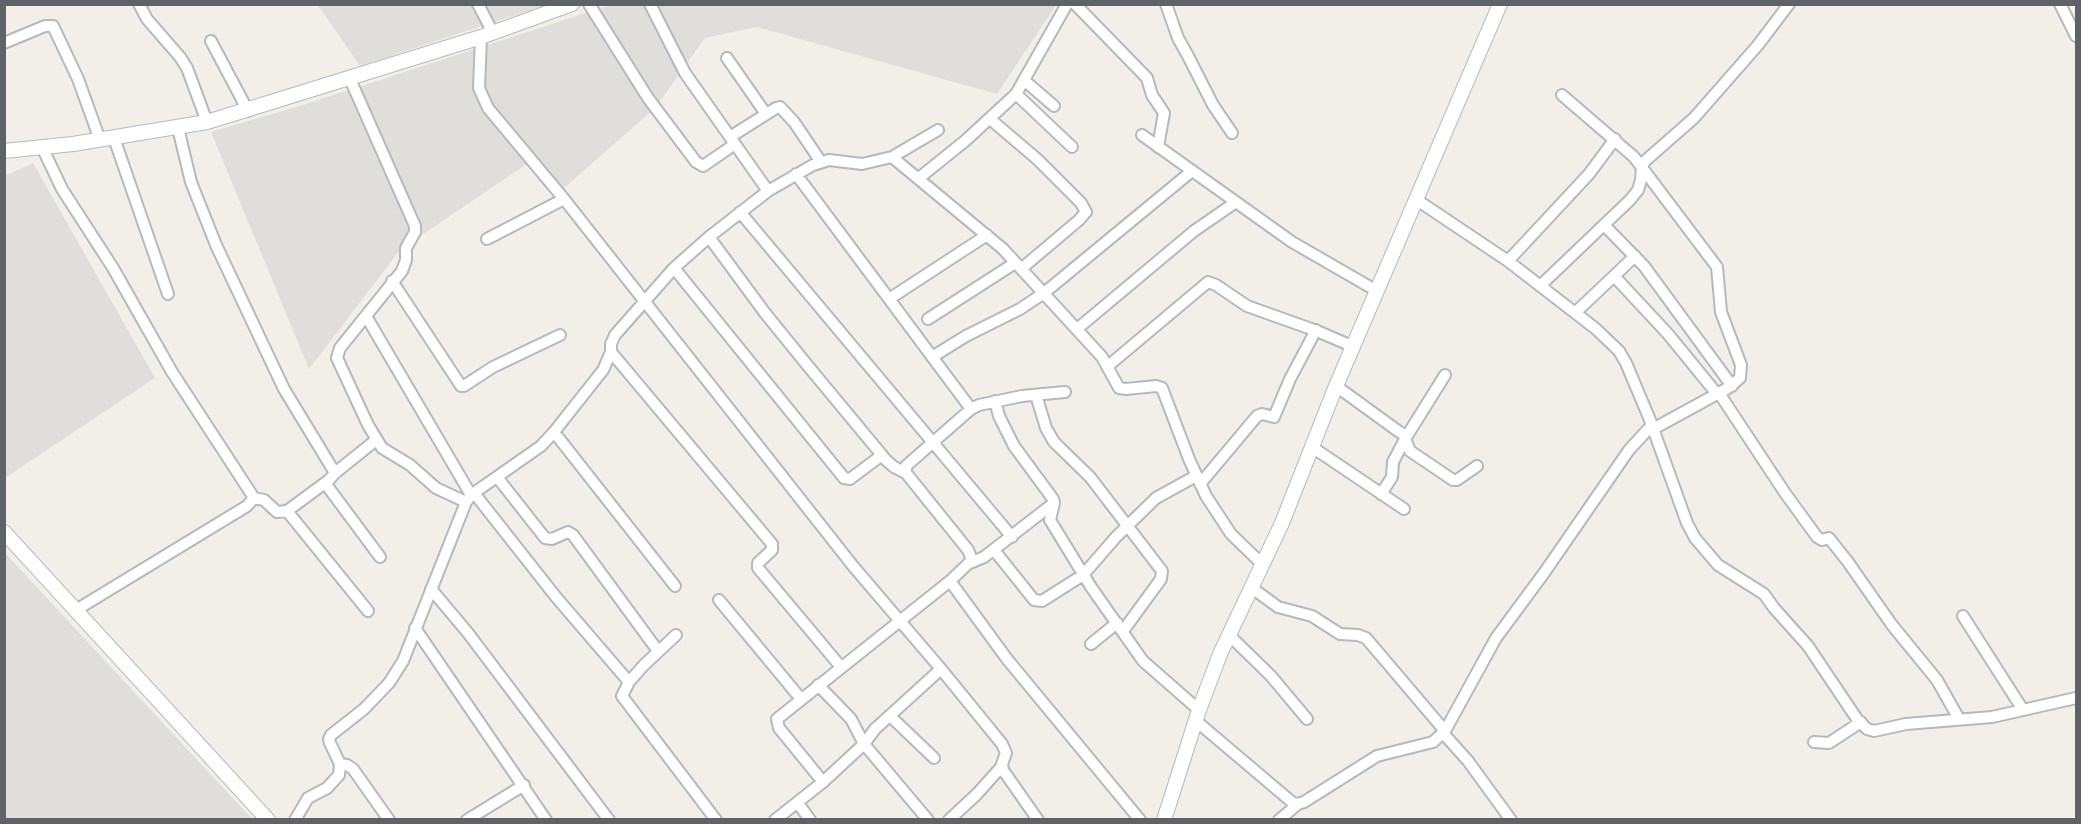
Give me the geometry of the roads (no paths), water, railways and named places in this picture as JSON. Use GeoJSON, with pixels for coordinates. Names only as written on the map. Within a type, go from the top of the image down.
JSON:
{"type":"FeatureCollection","features":[{"type":"Feature","properties":{"kind":"street"},"geometry":{"type":"LineString","coordinates":[[139,4],[147,19],[187,68],[207,122]]}},
{"type":"Feature","properties":{"kind":"street"},"geometry":{"type":"LineString","coordinates":[[478,4],[487,35],[479,88],[484,102],[564,199],[899,621],[914,635],[1002,744],[1006,753],[1002,766],[977,794],[949,819]]}},
{"type":"Feature","properties":{"kind":"street"},"geometry":{"type":"LineString","coordinates":[[4,150],[107,139],[207,122],[487,35],[572,4]]}},
{"type":"Feature","properties":{"kind":"street"},"geometry":{"type":"LineString","coordinates":[[589,4],[648,98],[696,162],[703,166],[766,114],[780,107],[794,122],[821,162]]}},
{"type":"Feature","properties":{"kind":"street"},"geometry":{"type":"LineString","coordinates":[[650,4],[685,73],[768,191]]}},
{"type":"Feature","properties":{"kind":"street"},"geometry":{"type":"LineString","coordinates":[[919,178],[990,119],[1016,94],[1067,4]]}},
{"type":"Feature","properties":{"kind":"street"},"geometry":{"type":"LineString","coordinates":[[1074,4],[1147,78],[1152,95],[1164,113],[1158,147]]}},
{"type":"Feature","properties":{"kind":"street"},"geometry":{"type":"LineString","coordinates":[[1166,4],[1178,38],[1213,105],[1232,134]]}},
{"type":"Feature","properties":{"kind":"street"},"geometry":{"type":"LineString","coordinates":[[1164,819],[1197,715],[1220,654],[1282,524],[1336,386],[1500,4]]}},
{"type":"Feature","properties":{"kind":"street"},"geometry":{"type":"LineString","coordinates":[[1541,285],[1638,190],[1645,161],[1694,118],[1758,45],[1789,4]]}},
{"type":"Feature","properties":{"kind":"street"},"geometry":{"type":"LineString","coordinates":[[2060,4],[2076,36]]}},
{"type":"Feature","properties":{"kind":"street"},"geometry":{"type":"LineString","coordinates":[[4,43],[45,26],[53,26],[107,139],[168,294]]}},
{"type":"Feature","properties":{"kind":"street"},"geometry":{"type":"LineString","coordinates":[[211,41],[248,111]]}},
{"type":"Feature","properties":{"kind":"street"},"geometry":{"type":"LineString","coordinates":[[727,58],[766,114]]}},
{"type":"Feature","properties":{"kind":"street"},"geometry":{"type":"LineString","coordinates":[[350,78],[415,226],[415,232],[406,248],[404,266],[336,356],[382,448],[411,465],[436,488],[470,497]]}},
{"type":"Feature","properties":{"kind":"street"},"geometry":{"type":"LineString","coordinates":[[1025,81],[1054,105]]}},
{"type":"Feature","properties":{"kind":"street"},"geometry":{"type":"LineString","coordinates":[[1016,94],[1072,147]]}},
{"type":"Feature","properties":{"kind":"street"},"geometry":{"type":"LineString","coordinates":[[1279,819],[1298,804],[1377,756],[1425,745],[1433,742],[1444,732],[1496,638],[1629,450],[1652,427],[1718,394],[1740,378],[1741,365],[1724,323],[1717,267],[1627,150],[1562,95]]}},
{"type":"Feature","properties":{"kind":"street"},"geometry":{"type":"LineString","coordinates":[[928,319],[1018,266],[1086,212],[1082,203],[1037,159],[990,119]]}},
{"type":"Feature","properties":{"kind":"street"},"geometry":{"type":"LineString","coordinates":[[178,128],[191,182],[216,245],[284,389],[335,473]]}},
{"type":"Feature","properties":{"kind":"street"},"geometry":{"type":"LineString","coordinates":[[841,667],[758,568],[758,563],[772,550],[772,544],[612,352],[611,344],[615,335],[643,301],[674,268],[709,237],[768,191],[821,162],[829,160],[862,164],[892,157],[938,130]]}},
{"type":"Feature","properties":{"kind":"street"},"geometry":{"type":"LineString","coordinates":[[1142,135],[1292,242],[1377,291]]}},
{"type":"Feature","properties":{"kind":"street"},"geometry":{"type":"LineString","coordinates":[[1508,261],[1588,174],[1615,139]]}},
{"type":"Feature","properties":{"kind":"street"},"geometry":{"type":"LineString","coordinates":[[42,147],[62,189],[112,268],[172,372],[254,498],[264,500],[277,512],[287,511],[325,483],[376,440]]}},
{"type":"Feature","properties":{"kind":"street"},"geometry":{"type":"LineString","coordinates":[[892,157],[987,235],[1018,266],[1108,366],[1116,384],[1122,389],[1156,386],[1162,388],[1198,480],[1232,534],[1263,565]]}},
{"type":"Feature","properties":{"kind":"street"},"geometry":{"type":"LineString","coordinates":[[932,357],[966,336],[1020,309],[1044,293],[1192,171]]}},
{"type":"Feature","properties":{"kind":"street"},"geometry":{"type":"LineString","coordinates":[[796,174],[971,409]]}},
{"type":"Feature","properties":{"kind":"street"},"geometry":{"type":"LineString","coordinates":[[487,239],[564,199]]}},
{"type":"Feature","properties":{"kind":"street"},"geometry":{"type":"LineString","coordinates":[[1417,200],[1541,285],[1576,312],[1619,351],[1626,363],[1687,523],[1695,538],[1718,565],[1764,594],[1808,646],[1867,729],[1874,731],[1906,724],[1992,717],[2076,698]]}},
{"type":"Feature","properties":{"kind":"street"},"geometry":{"type":"LineString","coordinates":[[1077,329],[1194,231],[1236,202]]}},
{"type":"Feature","properties":{"kind":"street"},"geometry":{"type":"LineString","coordinates":[[740,212],[1012,537]]}},
{"type":"Feature","properties":{"kind":"street"},"geometry":{"type":"LineString","coordinates":[[1604,225],[1644,266],[1732,386]]}},
{"type":"Feature","properties":{"kind":"street"},"geometry":{"type":"LineString","coordinates":[[889,299],[987,235]]}},
{"type":"Feature","properties":{"kind":"street"},"geometry":{"type":"LineString","coordinates":[[709,237],[765,313],[882,455],[894,467],[906,473],[968,550],[972,556],[970,563]]}},
{"type":"Feature","properties":{"kind":"street"},"geometry":{"type":"LineString","coordinates":[[1576,312],[1635,256]]}},
{"type":"Feature","properties":{"kind":"street"},"geometry":{"type":"LineString","coordinates":[[674,268],[844,478],[850,479],[882,455]]}},
{"type":"Feature","properties":{"kind":"street"},"geometry":{"type":"LineString","coordinates":[[1614,276],[1668,334],[1718,394],[1817,537],[1822,540],[1829,538],[1892,625],[1937,680],[1959,719]]}},
{"type":"Feature","properties":{"kind":"street"},"geometry":{"type":"LineString","coordinates":[[393,281],[461,386],[493,367],[560,335]]}},
{"type":"Feature","properties":{"kind":"street"},"geometry":{"type":"LineString","coordinates":[[1108,366],[1208,282],[1247,306],[1316,330],[1354,347]]}},
{"type":"Feature","properties":{"kind":"street"},"geometry":{"type":"LineString","coordinates":[[366,316],[470,497],[629,682]]}},
{"type":"Feature","properties":{"kind":"street"},"geometry":{"type":"LineString","coordinates":[[994,550],[1029,595],[1038,602],[1083,576],[1127,526],[1156,498],[1198,480],[1257,416],[1262,414],[1272,418],[1276,415],[1290,379],[1316,330]]}},
{"type":"Feature","properties":{"kind":"street"},"geometry":{"type":"LineString","coordinates":[[295,819],[308,798],[327,789],[339,775],[340,764],[329,739],[389,683],[403,661],[470,497],[541,446],[603,370],[612,352]]}},
{"type":"Feature","properties":{"kind":"street"},"geometry":{"type":"LineString","coordinates":[[1382,494],[1392,477],[1393,462],[1405,439],[1445,375]]}},
{"type":"Feature","properties":{"kind":"street"},"geometry":{"type":"LineString","coordinates":[[1336,386],[1398,431],[1405,439],[1410,451],[1453,480],[1457,480],[1477,466]]}},
{"type":"Feature","properties":{"kind":"street"},"geometry":{"type":"LineString","coordinates":[[906,473],[906,466],[971,409],[995,400],[1065,392]]}},
{"type":"Feature","properties":{"kind":"street"},"geometry":{"type":"LineString","coordinates":[[1036,395],[1046,428],[1053,442],[1090,477],[1160,567],[1162,574],[1120,627],[1091,644]]}},
{"type":"Feature","properties":{"kind":"street"},"geometry":{"type":"LineString","coordinates":[[995,400],[999,416],[1014,446],[1048,491],[1054,503],[1050,520],[1083,576],[1143,661],[1197,715],[1293,803],[1298,804]]}},
{"type":"Feature","properties":{"kind":"street"},"geometry":{"type":"LineString","coordinates":[[554,432],[675,586]]}},
{"type":"Feature","properties":{"kind":"street"},"geometry":{"type":"LineString","coordinates":[[1312,447],[1404,510]]}},
{"type":"Feature","properties":{"kind":"street"},"geometry":{"type":"LineString","coordinates":[[497,477],[545,538],[552,539],[568,532],[573,535],[658,651]]}},
{"type":"Feature","properties":{"kind":"street"},"geometry":{"type":"LineString","coordinates":[[325,483],[380,557]]}},
{"type":"Feature","properties":{"kind":"street"},"geometry":{"type":"LineString","coordinates":[[76,610],[247,506],[254,498]]}},
{"type":"Feature","properties":{"kind":"street"},"geometry":{"type":"LineString","coordinates":[[823,782],[776,722],[780,716],[970,563],[994,550],[1054,503]]}},
{"type":"Feature","properties":{"kind":"street"},"geometry":{"type":"LineString","coordinates":[[287,511],[368,611]]}},
{"type":"Feature","properties":{"kind":"street"},"geometry":{"type":"LineString","coordinates":[[4,532],[268,819]]}},
{"type":"Feature","properties":{"kind":"street"},"geometry":{"type":"LineString","coordinates":[[950,581],[1007,659],[1140,819]]}},
{"type":"Feature","properties":{"kind":"street"},"geometry":{"type":"LineString","coordinates":[[1252,588],[1278,607],[1312,616],[1340,634],[1358,634],[1366,638],[1444,732],[1511,819]]}},
{"type":"Feature","properties":{"kind":"street"},"geometry":{"type":"LineString","coordinates":[[431,589],[468,633],[604,818]]}},
{"type":"Feature","properties":{"kind":"street"},"geometry":{"type":"LineString","coordinates":[[719,600],[801,699]]}},
{"type":"Feature","properties":{"kind":"street"},"geometry":{"type":"LineString","coordinates":[[1963,616],[2023,710]]}},
{"type":"Feature","properties":{"kind":"street"},"geometry":{"type":"LineString","coordinates":[[415,628],[546,819]]}},
{"type":"Feature","properties":{"kind":"street"},"geometry":{"type":"LineString","coordinates":[[676,635],[629,682],[622,693],[623,698],[716,819]]}},
{"type":"Feature","properties":{"kind":"street"},"geometry":{"type":"LineString","coordinates":[[1229,635],[1271,676],[1307,719]]}},
{"type":"Feature","properties":{"kind":"street"},"geometry":{"type":"LineString","coordinates":[[775,819],[823,782],[864,744],[875,729],[941,669]]}},
{"type":"Feature","properties":{"kind":"street"},"geometry":{"type":"LineString","coordinates":[[818,685],[851,719],[864,744],[928,819]]}},
{"type":"Feature","properties":{"kind":"street"},"geometry":{"type":"LineString","coordinates":[[890,716],[934,758]]}},
{"type":"Feature","properties":{"kind":"street"},"geometry":{"type":"LineString","coordinates":[[1814,742],[1829,743],[1861,722]]}},
{"type":"Feature","properties":{"kind":"street"},"geometry":{"type":"LineString","coordinates":[[340,764],[353,769],[389,819]]}},
{"type":"Feature","properties":{"kind":"street"},"geometry":{"type":"LineString","coordinates":[[1002,766],[1038,819]]}},
{"type":"Feature","properties":{"kind":"street"},"geometry":{"type":"LineString","coordinates":[[467,819],[524,785]]}},
{"type":"Feature","properties":{"kind":"street"},"geometry":{"type":"LineString","coordinates":[[798,803],[810,819]]}}]}
